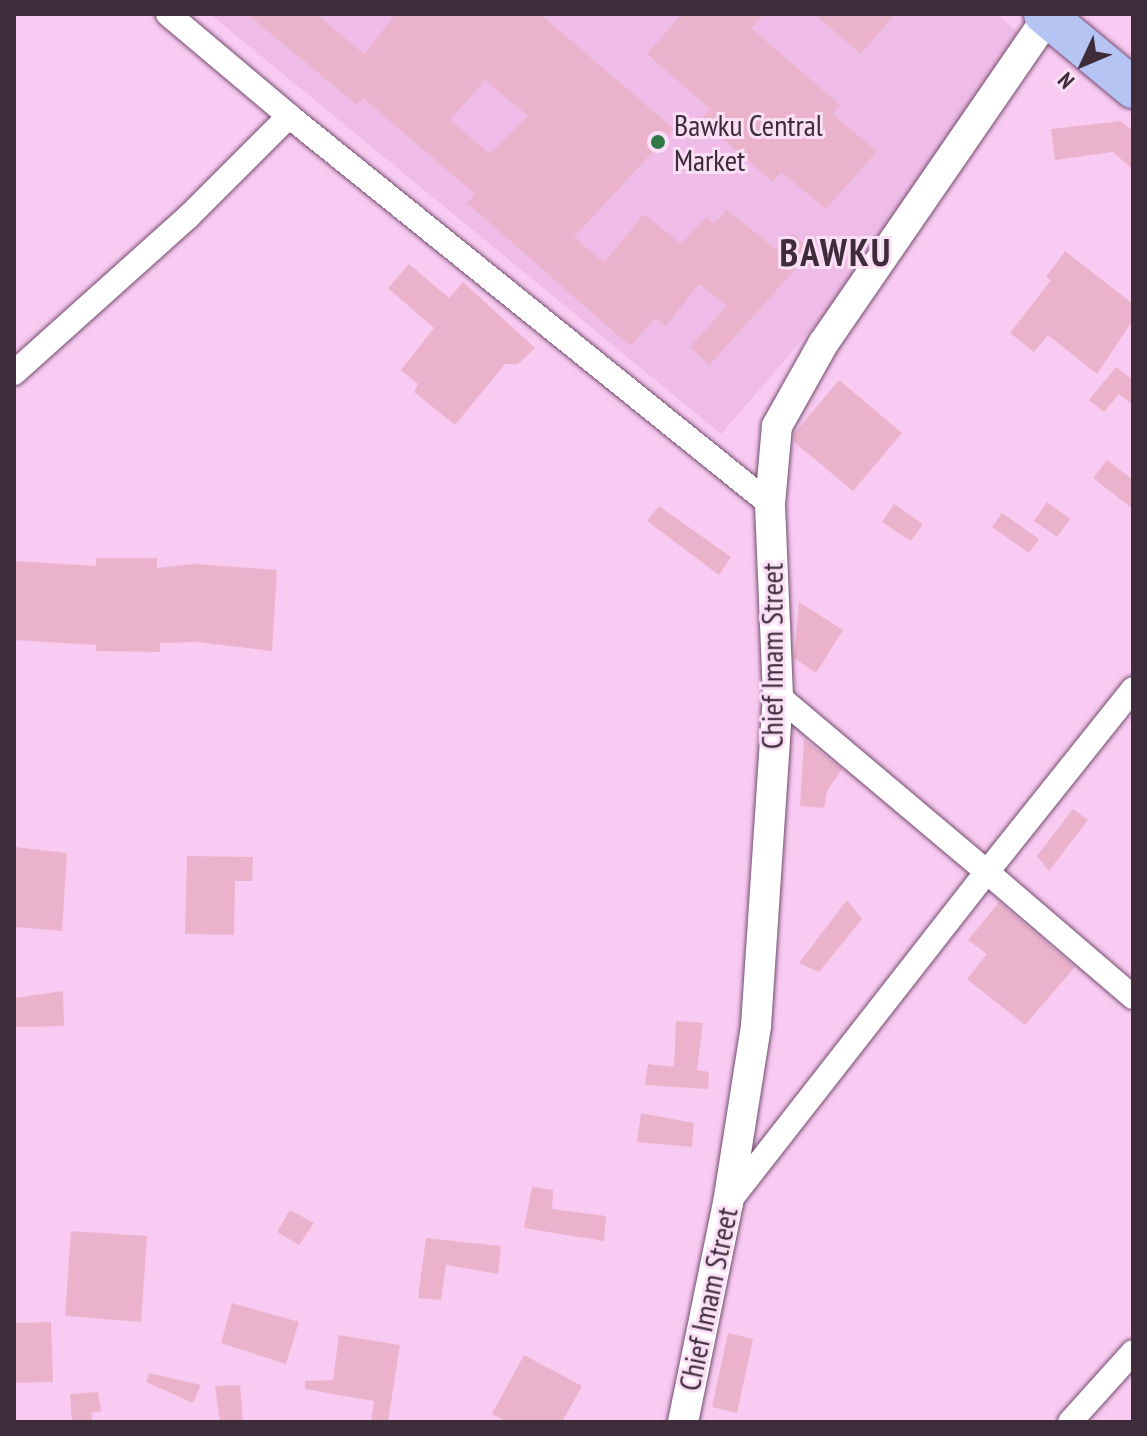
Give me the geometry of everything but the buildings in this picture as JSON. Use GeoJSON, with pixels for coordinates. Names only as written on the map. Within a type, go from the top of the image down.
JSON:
{"type":"FeatureCollection","features":[{"type":"Feature","properties":{"kind":"highway"},"geometry":{"type":"LineString","coordinates":[[1047,15],[1133,88]]}},
{"type":"Feature","properties":{"kind":"street"},"geometry":{"type":"LineString","coordinates":[[168,14],[289,116],[770,504]]}},
{"type":"Feature","properties":{"kind":"street","name":"Chief Imam Street"},"geometry":{"type":"LineString","coordinates":[[683,1422],[728,1203],[756,1026],[762,873],[778,696],[770,504],[777,426],[823,344],[1047,15]]}},
{"type":"Feature","properties":{"kind":"street"},"geometry":{"type":"LineString","coordinates":[[14,373],[188,217],[289,116]]}},
{"type":"Feature","properties":{"kind":"street"},"geometry":{"type":"LineString","coordinates":[[728,1203],[1133,689]]}},
{"type":"Feature","properties":{"kind":"street"},"geometry":{"type":"LineString","coordinates":[[778,696],[1133,997]]}},
{"type":"Feature","properties":{"kind":"street"},"geometry":{"type":"LineString","coordinates":[[1070,1422],[1133,1352]]}},
{"type":"Feature","properties":{"kind":"shaded area","name":"Bawku Central Market"},"geometry":{"type":"Polygon","coordinates":[[[210,14],[997,14],[1019,34],[879,251],[721,434],[210,14]]]}},
{"type":"Feature","properties":{"kind":"place","name":"Bawku Central Market"},"geometry":{"type":"Point","coordinates":[658,142]}},
{"type":"Feature","properties":{"kind":"district","name":"BAWKU"},"geometry":{"type":"Point","coordinates":[836,252]}}]}
